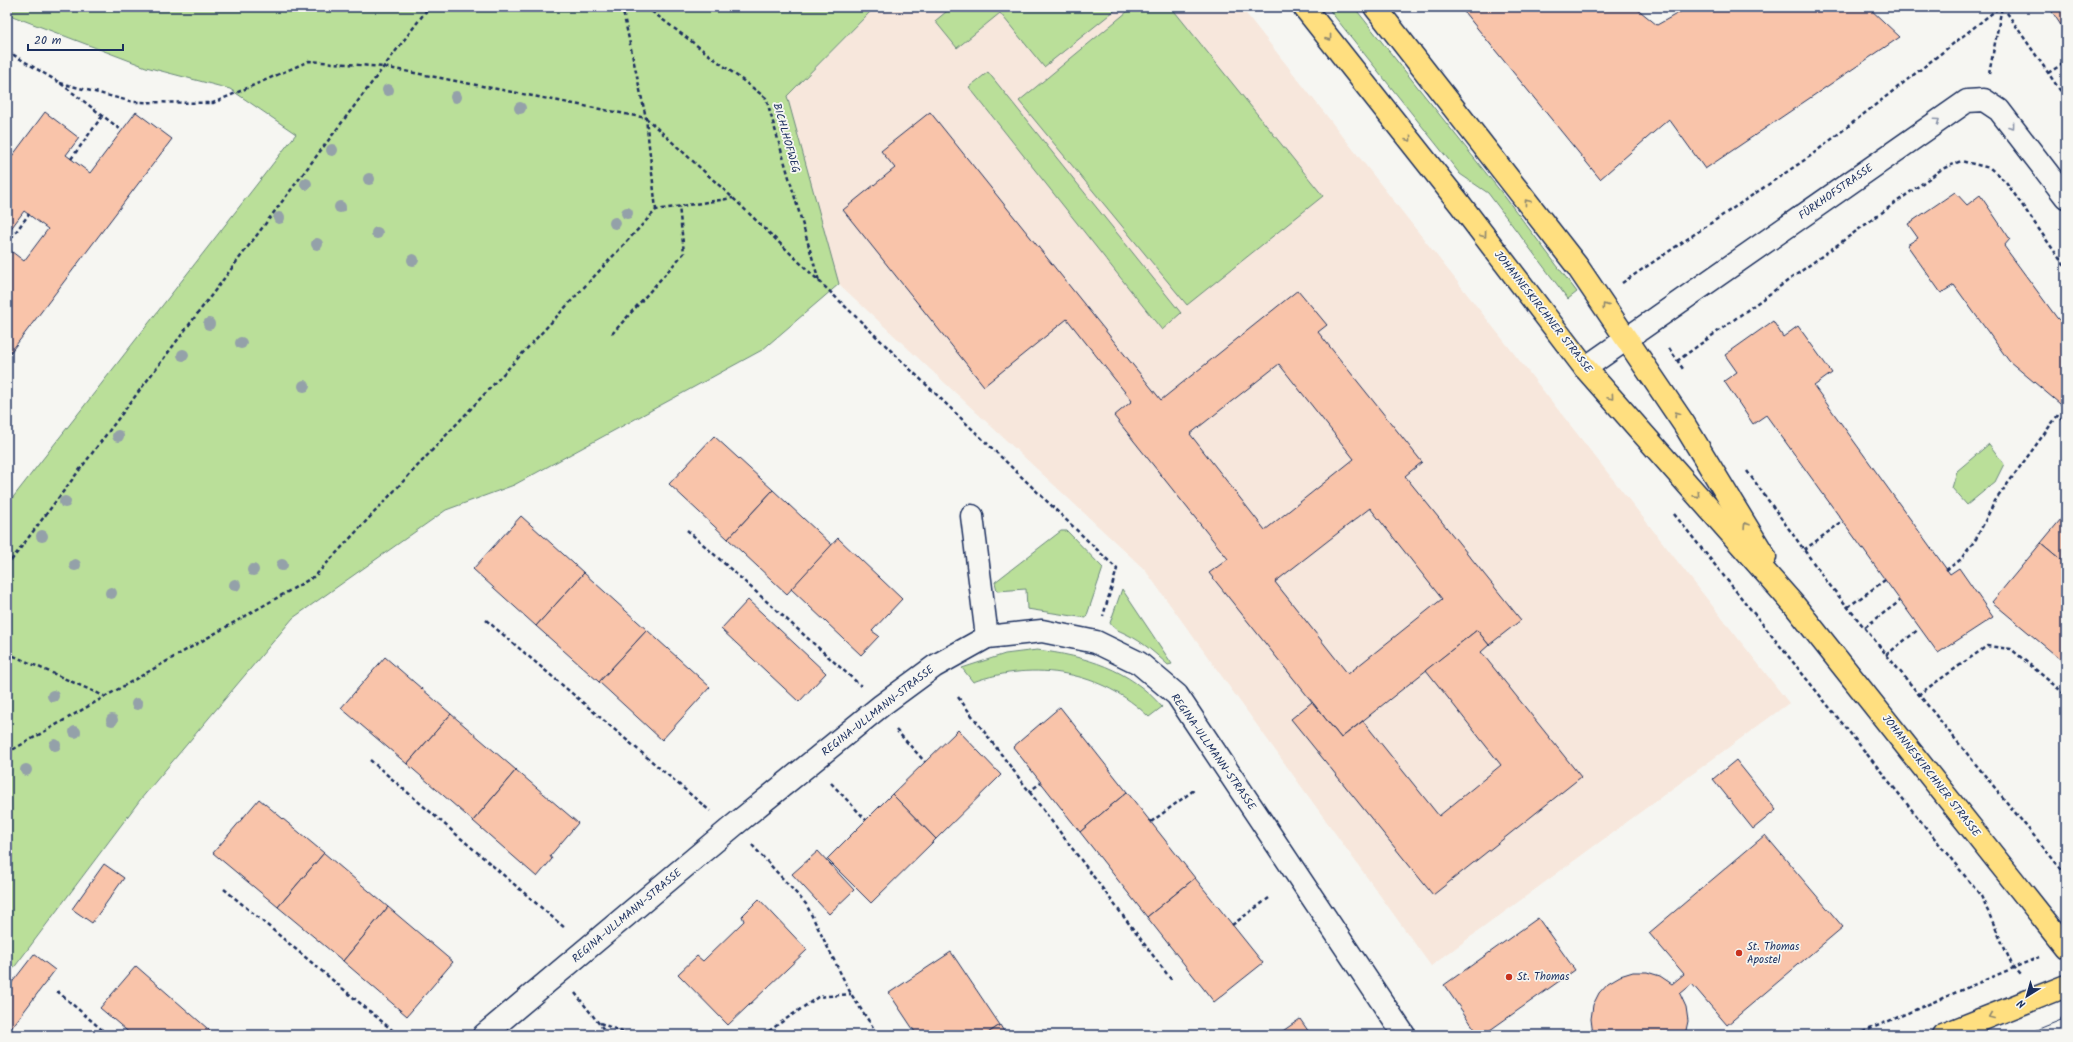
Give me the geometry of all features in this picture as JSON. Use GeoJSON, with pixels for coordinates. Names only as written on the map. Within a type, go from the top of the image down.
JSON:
{"type":"FeatureCollection","features":[{"type":"Feature","properties":{"kind":"main road","name":"JOHANNESKIRCHNER STRASSE"},"geometry":{"type":"LineString","coordinates":[[1304,7],[1456,197],[1585,368],[1795,606],[2066,947]]}},
{"type":"Feature","properties":{"kind":"main road","name":"JOHANNESKIRCHNER STRASSE"},"geometry":{"type":"LineString","coordinates":[[1375,7],[1572,260],[1628,339],[1684,424],[1795,606]]}},
{"type":"Feature","properties":{"kind":"main road"},"geometry":{"type":"LineString","coordinates":[[1943,1035],[2066,986]]}},
{"type":"Feature","properties":{"kind":"street","name":"FÜRKHOFSTRASSE"},"geometry":{"type":"LineString","coordinates":[[1585,368],[1967,100],[1984,100]]}},
{"type":"Feature","properties":{"kind":"street"},"geometry":{"type":"LineString","coordinates":[[1984,100],[1999,110],[2066,197]]}},
{"type":"Feature","properties":{"kind":"street"},"geometry":{"type":"LineString","coordinates":[[972,516],[987,637]]}},
{"type":"Feature","properties":{"kind":"street","name":"REGINA-ULLMANN-STRASSE"},"geometry":{"type":"LineString","coordinates":[[484,1035],[732,827],[876,710],[935,666],[987,637],[1042,631],[1096,642],[1139,663],[1177,695],[1404,1035]]}},
{"type":"Feature","properties":{"kind":"path"},"geometry":{"type":"LineString","coordinates":[[7,566],[429,7]]}},
{"type":"Feature","properties":{"kind":"path"},"geometry":{"type":"LineString","coordinates":[[622,7],[646,118],[656,210]]}},
{"type":"Feature","properties":{"kind":"path","name":"BICHLHOFWEG"},"geometry":{"type":"LineString","coordinates":[[646,7],[766,98],[820,281]]}},
{"type":"Feature","properties":{"kind":"path"},"geometry":{"type":"LineString","coordinates":[[2001,7],[2066,99]]}},
{"type":"Feature","properties":{"kind":"path"},"geometry":{"type":"LineString","coordinates":[[1984,100],[2001,7]]}},
{"type":"Feature","properties":{"kind":"path"},"geometry":{"type":"LineString","coordinates":[[1621,283],[1810,158],[2001,7]]}},
{"type":"Feature","properties":{"kind":"path"},"geometry":{"type":"LineString","coordinates":[[7,51],[60,83],[120,129]]}},
{"type":"Feature","properties":{"kind":"path"},"geometry":{"type":"LineString","coordinates":[[60,83],[133,102],[213,103],[309,61],[384,66],[646,118],[820,281],[929,390],[1117,569],[1096,642]]}},
{"type":"Feature","properties":{"kind":"path"},"geometry":{"type":"LineString","coordinates":[[2048,73],[2066,62]]}},
{"type":"Feature","properties":{"kind":"path"},"geometry":{"type":"LineString","coordinates":[[71,158],[103,115]]}},
{"type":"Feature","properties":{"kind":"path"},"geometry":{"type":"LineString","coordinates":[[1678,360],[1942,168],[1961,161],[1990,168],[2006,182],[2066,268]]}},
{"type":"Feature","properties":{"kind":"path"},"geometry":{"type":"LineString","coordinates":[[7,753],[315,576],[656,210],[733,198]]}},
{"type":"Feature","properties":{"kind":"path"},"geometry":{"type":"LineString","coordinates":[[612,334],[684,253],[679,206]]}},
{"type":"Feature","properties":{"kind":"path"},"geometry":{"type":"LineString","coordinates":[[7,244],[29,214]]}},
{"type":"Feature","properties":{"kind":"path"},"geometry":{"type":"LineString","coordinates":[[1946,570],[1960,560],[1976,539],[1995,501],[2058,415],[2066,422]]}},
{"type":"Feature","properties":{"kind":"path"},"geometry":{"type":"LineString","coordinates":[[1804,550],[1843,521]]}},
{"type":"Feature","properties":{"kind":"path"},"geometry":{"type":"LineString","coordinates":[[687,530],[860,685]]}},
{"type":"Feature","properties":{"kind":"path"},"geometry":{"type":"LineString","coordinates":[[1848,607],[1885,580]]}},
{"type":"Feature","properties":{"kind":"path"},"geometry":{"type":"LineString","coordinates":[[1828,583],[1865,627],[1918,695],[2066,874]]}},
{"type":"Feature","properties":{"kind":"path"},"geometry":{"type":"LineString","coordinates":[[1865,627],[1900,601]]}},
{"type":"Feature","properties":{"kind":"path"},"geometry":{"type":"LineString","coordinates":[[486,620],[760,852],[806,904],[851,994],[878,1035]]}},
{"type":"Feature","properties":{"kind":"path"},"geometry":{"type":"LineString","coordinates":[[1886,655],[1919,628]]}},
{"type":"Feature","properties":{"kind":"path"},"geometry":{"type":"LineString","coordinates":[[1768,630],[1981,896],[2013,967],[1856,1035]]}},
{"type":"Feature","properties":{"kind":"path"},"geometry":{"type":"LineString","coordinates":[[1918,695],[1987,646],[2011,648],[2066,695]]}},
{"type":"Feature","properties":{"kind":"path"},"geometry":{"type":"LineString","coordinates":[[7,653],[104,696]]}},
{"type":"Feature","properties":{"kind":"path"},"geometry":{"type":"LineString","coordinates":[[958,697],[1028,792],[1173,982]]}},
{"type":"Feature","properties":{"kind":"path"},"geometry":{"type":"LineString","coordinates":[[876,710],[925,762]]}},
{"type":"Feature","properties":{"kind":"path"},"geometry":{"type":"LineString","coordinates":[[370,760],[561,924],[587,949]]}},
{"type":"Feature","properties":{"kind":"path"},"geometry":{"type":"LineString","coordinates":[[812,762],[866,820]]}},
{"type":"Feature","properties":{"kind":"path"},"geometry":{"type":"LineString","coordinates":[[1028,792],[1041,783]]}},
{"type":"Feature","properties":{"kind":"path"},"geometry":{"type":"LineString","coordinates":[[1151,822],[1194,790]]}},
{"type":"Feature","properties":{"kind":"path"},"geometry":{"type":"LineString","coordinates":[[224,889],[398,1035]]}},
{"type":"Feature","properties":{"kind":"path"},"geometry":{"type":"LineString","coordinates":[[1232,925],[1268,898]]}},
{"type":"Feature","properties":{"kind":"path"},"geometry":{"type":"LineString","coordinates":[[558,974],[608,1035]]}},
{"type":"Feature","properties":{"kind":"path"},"geometry":{"type":"LineString","coordinates":[[57,991],[108,1035]]}},
{"type":"Feature","properties":{"kind":"path"},"geometry":{"type":"LineString","coordinates":[[763,1035],[818,997],[851,994]]}},
{"type":"Feature","properties":{"kind":"path"},"geometry":{"type":"LineString","coordinates":[[599,1023],[630,1035]]}},
{"type":"Feature","properties":{"kind":"shaded area"},"geometry":{"type":"Polygon","coordinates":[[[875,7],[1241,7],[1789,703],[1431,966],[1145,570],[839,284],[787,96],[875,7]]]}},
{"type":"Feature","properties":{"kind":"green space"},"geometry":{"type":"Polygon","coordinates":[[[7,7],[875,7],[787,96],[839,284],[762,350],[514,485],[446,510],[293,618],[140,800],[7,977],[7,505],[296,134],[230,89],[146,67],[7,14],[7,7]]]}},
{"type":"Feature","properties":{"kind":"green space"},"geometry":{"type":"Polygon","coordinates":[[[952,7],[1119,7],[1044,67],[1000,13],[957,48],[935,21],[952,7]]]}},
{"type":"Feature","properties":{"kind":"green space"},"geometry":{"type":"Polygon","coordinates":[[[1133,7],[1171,7],[1323,196],[1187,305],[1019,101],[1133,7]]]}},
{"type":"Feature","properties":{"kind":"green space"},"geometry":{"type":"Polygon","coordinates":[[[1327,7],[1354,7],[1505,197],[1577,292],[1568,299],[1488,193],[1460,174],[1327,7]]]}},
{"type":"Feature","properties":{"kind":"green space"},"geometry":{"type":"Polygon","coordinates":[[[988,72],[1181,313],[1162,330],[969,87],[988,72]]]}},
{"type":"Feature","properties":{"kind":"green space"},"geometry":{"type":"Polygon","coordinates":[[[1989,444],[2004,464],[1995,482],[1967,505],[1952,488],[1957,471],[1989,444]]]}},
{"type":"Feature","properties":{"kind":"green space"},"geometry":{"type":"Polygon","coordinates":[[[1061,531],[1067,531],[1103,568],[1086,618],[1027,609],[1026,589],[997,591],[995,582],[1061,531]]]}},
{"type":"Feature","properties":{"kind":"green space"},"geometry":{"type":"Polygon","coordinates":[[[1122,589],[1172,664],[1168,665],[1144,645],[1116,629],[1110,623],[1122,589]]]}},
{"type":"Feature","properties":{"kind":"green space"},"geometry":{"type":"Polygon","coordinates":[[[1037,650],[1072,656],[1106,666],[1136,683],[1162,707],[1149,717],[1130,701],[1110,689],[1089,680],[1067,674],[1044,671],[1020,672],[996,675],[973,682],[962,668],[1005,654],[1037,650]]]}},
{"type":"Feature","properties":{"kind":"building"},"geometry":{"type":"Polygon","coordinates":[[[1460,7],[1635,7],[1657,25],[1689,7],[1868,7],[1900,37],[1705,169],[1669,119],[1600,179],[1460,7]]]}},
{"type":"Feature","properties":{"kind":"building"},"geometry":{"type":"Polygon","coordinates":[[[2055,7],[2066,7],[2066,33],[2051,10],[2055,7]]]}},
{"type":"Feature","properties":{"kind":"building"},"geometry":{"type":"Polygon","coordinates":[[[45,112],[79,138],[66,155],[90,173],[136,112],[172,139],[7,357],[7,248],[24,261],[48,229],[24,211],[7,234],[7,163],[45,112]]]}},
{"type":"Feature","properties":{"kind":"building"},"geometry":{"type":"Polygon","coordinates":[[[930,112],[1161,400],[1298,290],[1327,325],[1318,332],[1422,462],[1405,476],[1521,620],[1489,645],[1477,630],[1341,738],[1209,573],[1228,559],[1114,416],[1132,401],[1067,319],[984,386],[843,210],[895,168],[881,151],[930,112]],[[1279,364],[1190,434],[1265,530],[1354,459],[1279,364]],[[1370,508],[1275,582],[1348,674],[1442,599],[1370,508]]]}},
{"type":"Feature","properties":{"kind":"building"},"geometry":{"type":"Polygon","coordinates":[[[1955,192],[1967,205],[1980,195],[2010,239],[2004,246],[2057,318],[2066,326],[2066,409],[2009,361],[1954,285],[1941,293],[1907,245],[1918,238],[1908,224],[1955,192]]]}},
{"type":"Feature","properties":{"kind":"building"},"geometry":{"type":"Polygon","coordinates":[[[1773,321],[1783,337],[1798,326],[1832,373],[1814,386],[1950,574],[1959,568],[1993,617],[1938,653],[1766,415],[1753,424],[1724,381],[1737,372],[1725,355],[1773,321]]]}},
{"type":"Feature","properties":{"kind":"building"},"geometry":{"type":"Polygon","coordinates":[[[714,436],[773,490],[728,539],[669,484],[714,436]]]}},
{"type":"Feature","properties":{"kind":"building"},"geometry":{"type":"Polygon","coordinates":[[[773,490],[832,545],[787,594],[728,539],[773,490]]]}},
{"type":"Feature","properties":{"kind":"building"},"geometry":{"type":"Polygon","coordinates":[[[2066,513],[2066,564],[2041,543],[2066,513]]]}},
{"type":"Feature","properties":{"kind":"building"},"geometry":{"type":"Polygon","coordinates":[[[521,516],[584,573],[536,626],[473,569],[521,516]]]}},
{"type":"Feature","properties":{"kind":"building"},"geometry":{"type":"Polygon","coordinates":[[[838,538],[902,599],[872,631],[879,636],[861,655],[791,589],[838,538]]]}},
{"type":"Feature","properties":{"kind":"building"},"geometry":{"type":"Polygon","coordinates":[[[2041,543],[2066,564],[2066,664],[1992,602],[2041,543]]]}},
{"type":"Feature","properties":{"kind":"building"},"geometry":{"type":"Polygon","coordinates":[[[584,573],[647,630],[599,682],[536,626],[584,573]]]}},
{"type":"Feature","properties":{"kind":"building"},"geometry":{"type":"Polygon","coordinates":[[[748,600],[826,673],[799,702],[721,629],[748,600]]]}},
{"type":"Feature","properties":{"kind":"building"},"geometry":{"type":"Polygon","coordinates":[[[647,630],[710,687],[662,740],[599,682],[647,630]]]}},
{"type":"Feature","properties":{"kind":"building"},"geometry":{"type":"Polygon","coordinates":[[[1477,630],[1489,645],[1481,652],[1581,777],[1433,895],[1291,719],[1312,702],[1341,738],[1363,721],[1439,816],[1501,765],[1426,670],[1477,630]]]}},
{"type":"Feature","properties":{"kind":"building"},"geometry":{"type":"Polygon","coordinates":[[[385,657],[451,714],[407,764],[341,708],[385,657]]]}},
{"type":"Feature","properties":{"kind":"building"},"geometry":{"type":"Polygon","coordinates":[[[1060,707],[1127,792],[1080,832],[1013,747],[1060,707]]]}},
{"type":"Feature","properties":{"kind":"building"},"geometry":{"type":"Polygon","coordinates":[[[451,714],[516,770],[473,821],[407,764],[451,714]]]}},
{"type":"Feature","properties":{"kind":"building"},"geometry":{"type":"Polygon","coordinates":[[[958,730],[1001,775],[936,839],[892,794],[958,730]]]}},
{"type":"Feature","properties":{"kind":"building"},"geometry":{"type":"Polygon","coordinates":[[[1736,760],[1776,810],[1753,829],[1713,779],[1736,760]]]}},
{"type":"Feature","properties":{"kind":"building"},"geometry":{"type":"Polygon","coordinates":[[[516,770],[578,823],[550,856],[552,859],[537,877],[473,821],[516,770]]]}},
{"type":"Feature","properties":{"kind":"building"},"geometry":{"type":"Polygon","coordinates":[[[1127,792],[1195,878],[1147,917],[1080,832],[1127,792]]]}},
{"type":"Feature","properties":{"kind":"building"},"geometry":{"type":"Polygon","coordinates":[[[892,794],[936,839],[871,903],[827,859],[892,794]]]}},
{"type":"Feature","properties":{"kind":"building"},"geometry":{"type":"Polygon","coordinates":[[[259,799],[324,853],[278,907],[213,853],[259,799]]]}},
{"type":"Feature","properties":{"kind":"building","name":"St. Thomas Apostel"},"geometry":{"type":"Polygon","coordinates":[[[1765,835],[1843,927],[1727,1025],[1692,984],[1680,994],[1686,1007],[1688,1021],[1685,1035],[1593,1035],[1591,1019],[1593,1005],[1599,993],[1608,983],[1620,976],[1633,972],[1647,972],[1660,976],[1672,984],[1684,974],[1649,933],[1765,835]]]}},
{"type":"Feature","properties":{"kind":"building"},"geometry":{"type":"Polygon","coordinates":[[[818,851],[854,890],[829,914],[792,874],[818,851]]]}},
{"type":"Feature","properties":{"kind":"building"},"geometry":{"type":"Polygon","coordinates":[[[324,853],[388,907],[343,961],[278,907],[324,853]]]}},
{"type":"Feature","properties":{"kind":"building"},"geometry":{"type":"Polygon","coordinates":[[[104,864],[124,878],[92,923],[72,909],[104,864]]]}},
{"type":"Feature","properties":{"kind":"building"},"geometry":{"type":"Polygon","coordinates":[[[1195,878],[1263,963],[1214,1002],[1147,917],[1195,878]]]}},
{"type":"Feature","properties":{"kind":"building"},"geometry":{"type":"Polygon","coordinates":[[[759,899],[807,950],[728,1025],[678,974],[697,956],[703,961],[744,921],[742,916],[759,899]]]}},
{"type":"Feature","properties":{"kind":"building"},"geometry":{"type":"Polygon","coordinates":[[[388,907],[453,962],[407,1016],[343,961],[388,907]]]}},
{"type":"Feature","properties":{"kind":"building","name":"St. Thomas"},"geometry":{"type":"Polygon","coordinates":[[[1538,918],[1575,970],[1483,1035],[1479,1035],[1444,985],[1538,918]]]}},
{"type":"Feature","properties":{"kind":"building"},"geometry":{"type":"Polygon","coordinates":[[[951,952],[1000,1025],[985,1035],[917,1035],[889,993],[951,952]]]}},
{"type":"Feature","properties":{"kind":"building"},"geometry":{"type":"Polygon","coordinates":[[[34,954],[55,970],[7,1034],[7,989],[34,954]]]}},
{"type":"Feature","properties":{"kind":"building"},"geometry":{"type":"Polygon","coordinates":[[[136,966],[215,1035],[132,1035],[100,1008],[136,966]]]}},
{"type":"Feature","properties":{"kind":"building"},"geometry":{"type":"Polygon","coordinates":[[[1300,1019],[1311,1035],[1277,1035],[1300,1019]]]}},
{"type":"Feature","properties":{"kind":"building"},"geometry":{"type":"Polygon","coordinates":[[[1000,1025],[1006,1035],[985,1035],[1000,1025]]]}},
{"type":"Feature","properties":{"kind":"tram line"},"geometry":{"type":"LineString","coordinates":[[2024,1035],[2066,1018]]}},
{"type":"Feature","properties":{"kind":"place","name":"St. Thomas Apostel"},"geometry":{"type":"Point","coordinates":[1739,953]}},
{"type":"Feature","properties":{"kind":"place","name":"St. Thomas"},"geometry":{"type":"Point","coordinates":[1509,977]}}]}
